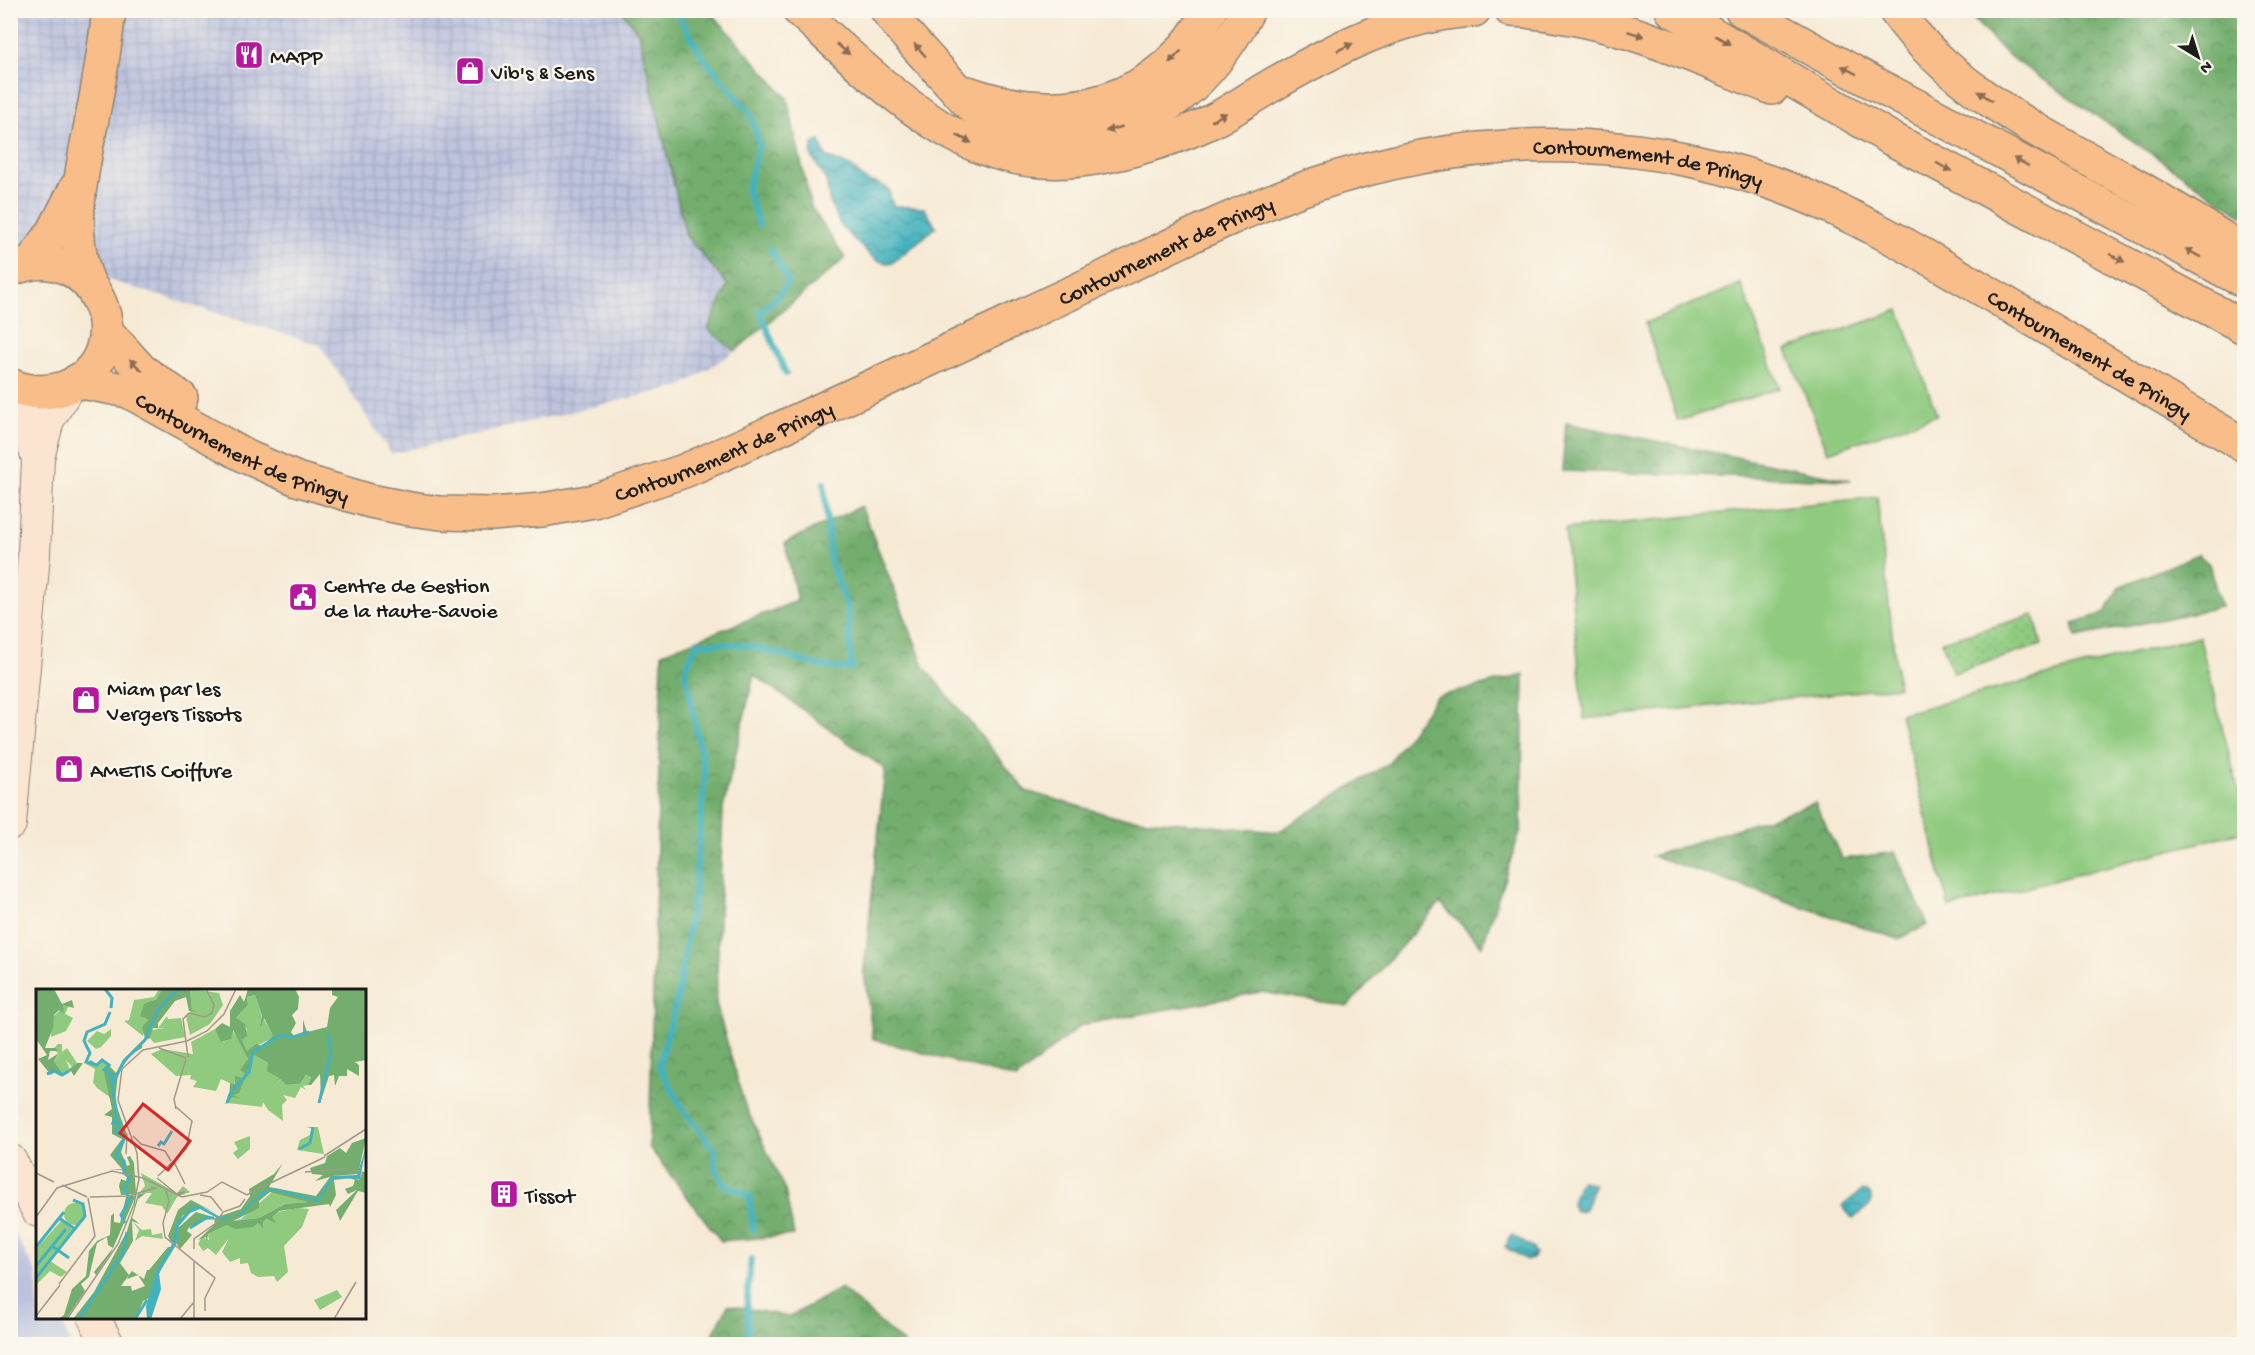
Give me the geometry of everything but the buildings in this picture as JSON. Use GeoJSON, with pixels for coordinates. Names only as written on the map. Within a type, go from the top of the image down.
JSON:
{"type":"FeatureCollection","features":[{"type":"Feature","properties":{"kind":"main road"},"geometry":{"type":"LineString","coordinates":[[10,824],[34,544],[38,458],[48,420],[73,383],[95,363],[106,331],[102,304],[88,282],[78,247],[80,181],[100,75],[109,10]]}},
{"type":"Feature","properties":{"kind":"main road"},"geometry":{"type":"LineString","coordinates":[[799,10],[914,109],[940,126],[982,148],[1018,158],[1056,162],[1091,160],[1126,152],[1179,135],[1216,119],[1293,73],[1375,33],[1410,21],[1474,10]]}},
{"type":"Feature","properties":{"kind":"main road"},"geometry":{"type":"LineString","coordinates":[[887,10],[955,88],[988,120],[1017,132],[1054,137],[1105,132],[1150,116],[1188,91],[1218,59],[1248,10]]}},
{"type":"Feature","properties":{"kind":"main road"},"geometry":{"type":"LineString","coordinates":[[955,88],[994,102],[1036,109],[1072,108],[1105,100],[1136,87],[1163,68],[1189,42],[1210,10]]}},
{"type":"Feature","properties":{"kind":"main road"},"geometry":{"type":"LineString","coordinates":[[1126,152],[1180,118],[1218,86],[1236,63],[1265,10]]}},
{"type":"Feature","properties":{"kind":"main road"},"geometry":{"type":"LineString","coordinates":[[1511,10],[1573,17],[1669,45],[1892,139]]}},
{"type":"Feature","properties":{"kind":"main road"},"geometry":{"type":"LineString","coordinates":[[1672,10],[1892,139],[2244,327]]}},
{"type":"Feature","properties":{"kind":"main road"},"geometry":{"type":"LineString","coordinates":[[1742,10],[1877,85],[2244,281]]}},
{"type":"Feature","properties":{"kind":"main road"},"geometry":{"type":"LineString","coordinates":[[1895,10],[1924,46],[1988,99],[2244,251]]}},
{"type":"Feature","properties":{"kind":"main road","name":"Contournement de Pringy"},"geometry":{"type":"LineString","coordinates":[[106,331],[135,365],[172,392],[242,435],[299,461],[342,476],[409,491],[481,497],[544,493],[632,472],[706,443],[1196,216],[1310,169],[1369,151],[1446,135],[1518,128],[1569,128],[1611,130],[1691,143],[1769,164],[1805,178],[1885,215],[1934,241],[2244,425]]}},
{"type":"Feature","properties":{"kind":"main road","name":"Contournement de Pringy"},"geometry":{"type":"LineString","coordinates":[[73,383],[128,391],[247,457],[326,489],[370,501],[440,513],[492,514],[542,510],[594,501],[684,471],[914,367],[1219,224],[1315,185],[1394,162],[1454,151],[1494,147],[1575,145],[1695,161],[1774,184],[1852,217],[1922,254],[2244,445]]}},
{"type":"Feature","properties":{"kind":"main road"},"geometry":{"type":"LineString","coordinates":[[21,267],[54,231],[80,181]]}},
{"type":"Feature","properties":{"kind":"main road"},"geometry":{"type":"LineString","coordinates":[[21,267],[49,263],[66,267],[88,282]]}},
{"type":"Feature","properties":{"kind":"main road"},"geometry":{"type":"LineString","coordinates":[[11,385],[40,392],[54,391],[73,383]]}},
{"type":"Feature","properties":{"kind":"main road"},"geometry":{"type":"LineString","coordinates":[[11,385],[38,458]]}},
{"type":"Feature","properties":{"kind":"main road"},"geometry":{"type":"LineString","coordinates":[[10,1160],[36,1207]]}},
{"type":"Feature","properties":{"kind":"main road"},"geometry":{"type":"LineString","coordinates":[[95,1319],[108,1344]]}},
{"type":"Feature","properties":{"kind":"shaded area"},"geometry":{"type":"Polygon","coordinates":[[[10,11],[622,11],[639,34],[686,236],[728,285],[708,329],[735,351],[682,386],[391,454],[320,345],[11,250],[10,11]]]}},
{"type":"Feature","properties":{"kind":"shaded area"},"geometry":{"type":"Polygon","coordinates":[[[10,1226],[36,1272],[36,1319],[59,1319],[71,1344],[11,1344],[10,1226]]]}},
{"type":"Feature","properties":{"kind":"green space"},"geometry":{"type":"Polygon","coordinates":[[[622,11],[710,11],[787,98],[811,207],[845,258],[735,351],[708,329],[728,285],[686,236],[639,34],[622,11]]]}},
{"type":"Feature","properties":{"kind":"green space"},"geometry":{"type":"Polygon","coordinates":[[[1966,11],[2244,11],[2244,217],[2006,54],[1966,11]]]}},
{"type":"Feature","properties":{"kind":"green space"},"geometry":{"type":"Polygon","coordinates":[[[1741,284],[1780,388],[1678,421],[1645,323],[1741,284]]]}},
{"type":"Feature","properties":{"kind":"green space"},"geometry":{"type":"Polygon","coordinates":[[[1899,310],[1937,415],[1828,452],[1787,350],[1899,310]]]}},
{"type":"Feature","properties":{"kind":"green space"},"geometry":{"type":"Polygon","coordinates":[[[1566,423],[1851,480],[1562,471],[1566,423]]]}},
{"type":"Feature","properties":{"kind":"green space"},"geometry":{"type":"Polygon","coordinates":[[[1877,497],[1898,687],[1584,719],[1565,529],[1877,497]]]}},
{"type":"Feature","properties":{"kind":"green space"},"geometry":{"type":"Polygon","coordinates":[[[861,506],[925,668],[1026,791],[1116,817],[1278,832],[1389,763],[1436,697],[1524,675],[1521,829],[1482,946],[1440,903],[1348,1006],[1261,992],[1081,1025],[1016,1079],[873,1039],[864,971],[885,769],[754,675],[723,808],[716,1003],[744,1103],[785,1190],[794,1235],[721,1241],[649,1147],[662,653],[797,601],[785,543],[861,506]]]}},
{"type":"Feature","properties":{"kind":"green space"},"geometry":{"type":"Polygon","coordinates":[[[2198,554],[2209,564],[2221,607],[2076,637],[2073,623],[2105,613],[2119,587],[2198,554]]]}},
{"type":"Feature","properties":{"kind":"green space"},"geometry":{"type":"Polygon","coordinates":[[[2034,615],[2042,645],[1953,673],[1942,641],[2034,615]]]}},
{"type":"Feature","properties":{"kind":"green space"},"geometry":{"type":"Polygon","coordinates":[[[2199,636],[2244,813],[2244,831],[1949,908],[1900,714],[2199,636]]]}},
{"type":"Feature","properties":{"kind":"green space"},"geometry":{"type":"Polygon","coordinates":[[[1815,803],[1842,859],[1895,852],[1928,925],[1898,939],[1653,856],[1815,803]]]}},
{"type":"Feature","properties":{"kind":"green space"},"geometry":{"type":"Polygon","coordinates":[[[841,1288],[904,1344],[708,1344],[728,1305],[789,1317],[841,1288]]]}},
{"type":"Feature","properties":{"kind":"water"},"geometry":{"type":"Polygon","coordinates":[[[820,140],[829,158],[848,165],[867,181],[885,187],[889,190],[894,206],[924,208],[936,227],[891,264],[876,260],[841,226],[830,203],[826,180],[811,155],[813,144],[820,140]]]}},
{"type":"Feature","properties":{"kind":"water"},"geometry":{"type":"Polygon","coordinates":[[[1580,1180],[1594,1185],[1585,1210],[1580,1212],[1574,1210],[1571,1205],[1580,1180]]]}},
{"type":"Feature","properties":{"kind":"water"},"geometry":{"type":"Polygon","coordinates":[[[1861,1191],[1868,1192],[1871,1196],[1871,1204],[1853,1219],[1842,1206],[1861,1191]]]}},
{"type":"Feature","properties":{"kind":"water"},"geometry":{"type":"Polygon","coordinates":[[[1512,1235],[1534,1249],[1536,1253],[1532,1259],[1527,1260],[1505,1247],[1512,1235]]]}},
{"type":"Feature","properties":{"kind":"waterway"},"geometry":{"type":"LineString","coordinates":[[675,10],[705,60],[751,114],[759,145],[747,190],[759,225]]}},
{"type":"Feature","properties":{"kind":"waterway"},"geometry":{"type":"LineString","coordinates":[[771,249],[788,281],[781,293],[760,312],[786,374]]}},
{"type":"Feature","properties":{"kind":"waterway"},"geometry":{"type":"LineString","coordinates":[[753,1230],[750,1196],[724,1184],[716,1170],[714,1149],[681,1107],[659,1065],[677,999],[694,895],[705,775],[685,671],[697,643],[748,646],[826,667],[852,668],[847,607],[830,560],[824,483]]}},
{"type":"Feature","properties":{"kind":"waterway"},"geometry":{"type":"LineString","coordinates":[[739,1344],[749,1339],[747,1302],[751,1259]]}},
{"type":"Feature","properties":{"kind":"place","name":"MAPP"},"geometry":{"type":"Point","coordinates":[249,55]}},
{"type":"Feature","properties":{"kind":"place","name":"Vib's & Sens"},"geometry":{"type":"Point","coordinates":[470,71]}},
{"type":"Feature","properties":{"kind":"place","name":"Centre de Gestion de la Haute-Savoie"},"geometry":{"type":"Point","coordinates":[303,597]}},
{"type":"Feature","properties":{"kind":"place","name":"Miam par les Vergers Tissots"},"geometry":{"type":"Point","coordinates":[86,700]}},
{"type":"Feature","properties":{"kind":"place","name":"AMETIS Coiffure"},"geometry":{"type":"Point","coordinates":[69,769]}},
{"type":"Feature","properties":{"kind":"place","name":"Tissot"},"geometry":{"type":"Point","coordinates":[504,1194]}}]}
